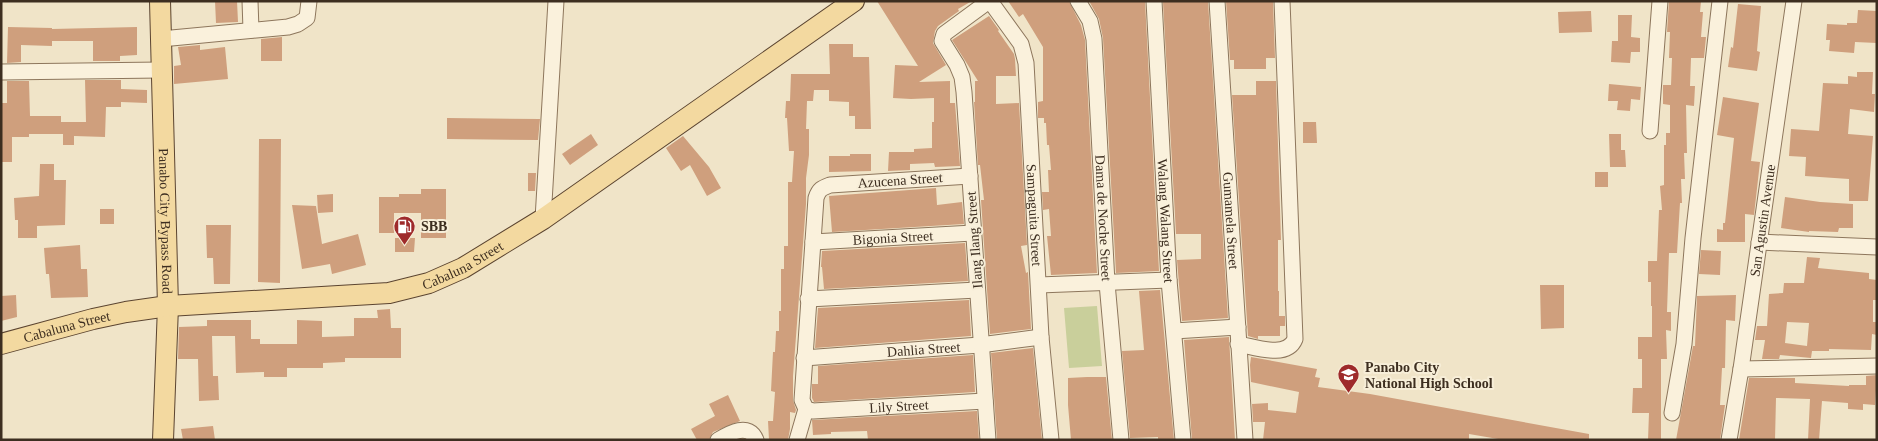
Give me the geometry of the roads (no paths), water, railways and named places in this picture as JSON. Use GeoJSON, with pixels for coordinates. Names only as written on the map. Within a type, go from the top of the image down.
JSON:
{"type":"FeatureCollection","features":[{"type":"Feature","properties":{"kind":"main road","name":"Panabo City Bypass Road"},"geometry":{"type":"LineString","coordinates":[[160,1],[168,306],[163,440]]}},
{"type":"Feature","properties":{"kind":"main road","name":"Cabaluna Street"},"geometry":{"type":"LineString","coordinates":[[1,344],[93,319],[168,306],[389,293],[429,283],[463,268],[543,219],[854,1]]}},
{"type":"Feature","properties":{"kind":"street"},"geometry":{"type":"LineString","coordinates":[[250,1],[250,30]]}},
{"type":"Feature","properties":{"kind":"street"},"geometry":{"type":"LineString","coordinates":[[161,39],[288,27],[298,24],[306,18],[309,1]]}},
{"type":"Feature","properties":{"kind":"street"},"geometry":{"type":"LineString","coordinates":[[543,219],[556,1]]}},
{"type":"Feature","properties":{"kind":"street","name":"Ilang Ilang Street"},"geometry":{"type":"LineString","coordinates":[[988,440],[962,77],[942,41],[944,34],[990,1]]}},
{"type":"Feature","properties":{"kind":"street","name":"Sampaguita Street"},"geometry":{"type":"LineString","coordinates":[[990,1],[1020,44],[1026,63],[1042,337],[1051,440]]}},
{"type":"Feature","properties":{"kind":"street","name":"Dama de Noche Street"},"geometry":{"type":"LineString","coordinates":[[1078,1],[1090,21],[1094,39],[1108,283],[1121,440]]}},
{"type":"Feature","properties":{"kind":"street","name":"Walang Walang Street"},"geometry":{"type":"LineString","coordinates":[[1154,1],[1169,280],[1183,440]]}},
{"type":"Feature","properties":{"kind":"street","name":"Gumamela Street"},"geometry":{"type":"LineString","coordinates":[[1217,1],[1245,440]]}},
{"type":"Feature","properties":{"kind":"street"},"geometry":{"type":"LineString","coordinates":[[1238,344],[1273,350],[1285,350],[1293,346],[1295,339],[1282,1]]}},
{"type":"Feature","properties":{"kind":"street"},"geometry":{"type":"LineString","coordinates":[[1650,131],[1660,1]]}},
{"type":"Feature","properties":{"kind":"street"},"geometry":{"type":"LineString","coordinates":[[1672,413],[1684,344],[1693,238],[1720,1]]}},
{"type":"Feature","properties":{"kind":"street","name":"San Agustin Avenue"},"geometry":{"type":"LineString","coordinates":[[1729,440],[1794,1]]}},
{"type":"Feature","properties":{"kind":"street"},"geometry":{"type":"LineString","coordinates":[[1,72],[162,70]]}},
{"type":"Feature","properties":{"kind":"street","name":"Azucena Street"},"geometry":{"type":"LineString","coordinates":[[813,242],[816,198],[822,188],[830,185],[970,176]]}},
{"type":"Feature","properties":{"kind":"street","name":"Bigonia Street"},"geometry":{"type":"LineString","coordinates":[[813,242],[973,233]]}},
{"type":"Feature","properties":{"kind":"street"},"geometry":{"type":"LineString","coordinates":[[797,440],[810,410],[802,400],[813,242]]}},
{"type":"Feature","properties":{"kind":"street"},"geometry":{"type":"LineString","coordinates":[[1758,242],[1877,247]]}},
{"type":"Feature","properties":{"kind":"street"},"geometry":{"type":"LineString","coordinates":[[1039,285],[1169,280]]}},
{"type":"Feature","properties":{"kind":"street"},"geometry":{"type":"LineString","coordinates":[[808,299],[977,290]]}},
{"type":"Feature","properties":{"kind":"street"},"geometry":{"type":"LineString","coordinates":[[1174,331],[1238,328]]}},
{"type":"Feature","properties":{"kind":"street","name":"Dahlia Street"},"geometry":{"type":"LineString","coordinates":[[804,358],[980,345],[1042,337]]}},
{"type":"Feature","properties":{"kind":"street"},"geometry":{"type":"LineString","coordinates":[[1741,369],[1877,366]]}},
{"type":"Feature","properties":{"kind":"street","name":"Lily Street"},"geometry":{"type":"LineString","coordinates":[[810,410],[984,401]]}},
{"type":"Feature","properties":{"kind":"street"},"geometry":{"type":"LineString","coordinates":[[718,440],[735,431],[743,430],[749,431],[756,440]]}},
{"type":"Feature","properties":{"kind":"place","name":"SBB"},"geometry":{"type":"Point","coordinates":[405,245]}},
{"type":"Feature","properties":{"kind":"place","name":"Panabo City National High School"},"geometry":{"type":"Point","coordinates":[1349,394]}}]}
